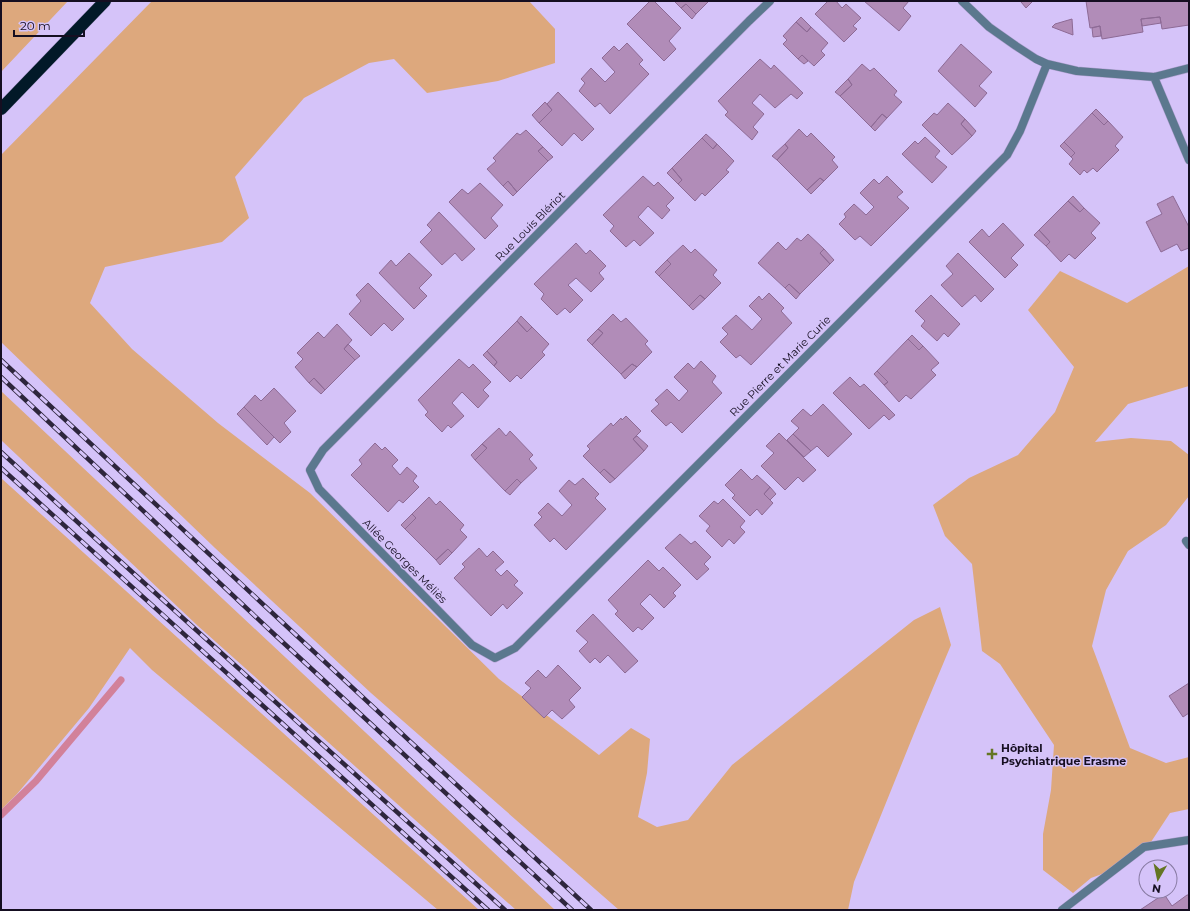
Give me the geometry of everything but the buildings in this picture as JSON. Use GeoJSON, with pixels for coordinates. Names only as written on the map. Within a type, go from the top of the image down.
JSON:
{"type":"FeatureCollection","features":[{"type":"Feature","properties":{"kind":"highway"},"geometry":{"type":"LineString","coordinates":[[1,109],[105,1]]}},
{"type":"Feature","properties":{"kind":"street","name":"Rue Louis Blériot"},"geometry":{"type":"LineString","coordinates":[[310,470],[323,450],[770,1]]}},
{"type":"Feature","properties":{"kind":"street"},"geometry":{"type":"LineString","coordinates":[[962,1],[994,31],[1036,59],[1047,64],[1077,71],[1154,77],[1189,68]]}},
{"type":"Feature","properties":{"kind":"street","name":"Rue Pierre et Marie Curie"},"geometry":{"type":"LineString","coordinates":[[495,658],[514,648],[1007,154],[1020,131],[1047,64]]}},
{"type":"Feature","properties":{"kind":"street"},"geometry":{"type":"LineString","coordinates":[[1154,77],[1189,160]]}},
{"type":"Feature","properties":{"kind":"street","name":"Allée Georges Méliès"},"geometry":{"type":"LineString","coordinates":[[310,470],[319,489],[472,645],[495,658]]}},
{"type":"Feature","properties":{"kind":"street"},"geometry":{"type":"LineString","coordinates":[[1062,910],[1144,847],[1189,840]]}},
{"type":"Feature","properties":{"kind":"shaded area"},"geometry":{"type":"Polygon","coordinates":[[[1,1],[68,1],[1,72],[1,1]]]}},
{"type":"Feature","properties":{"kind":"shaded area"},"geometry":{"type":"Polygon","coordinates":[[[152,1],[529,1],[555,29],[555,63],[498,81],[427,93],[394,59],[369,63],[304,98],[235,177],[249,218],[222,242],[105,267],[90,303],[132,349],[218,423],[310,493],[499,679],[599,755],[631,728],[650,739],[647,773],[638,817],[657,827],[688,820],[732,765],[914,620],[940,607],[951,645],[854,882],[848,910],[619,910],[371,693],[215,548],[1,342],[1,155],[152,1]]]}},
{"type":"Feature","properties":{"kind":"shaded area"},"geometry":{"type":"Polygon","coordinates":[[[1189,266],[1189,386],[1128,404],[1095,442],[1131,438],[1171,441],[1189,455],[1189,496],[1166,525],[1128,551],[1106,590],[1092,646],[1130,748],[1166,763],[1189,757],[1189,809],[1170,813],[1149,845],[1124,866],[1091,878],[1073,893],[1043,870],[1043,834],[1051,790],[1054,745],[1000,664],[982,651],[972,564],[945,536],[933,505],[969,478],[1018,455],[1055,412],[1074,367],[1028,310],[1060,271],[1127,303],[1189,266]]]}},
{"type":"Feature","properties":{"kind":"shaded area"},"geometry":{"type":"Polygon","coordinates":[[[1,391],[555,910],[516,910],[198,626],[1,440],[1,391]]]}},
{"type":"Feature","properties":{"kind":"shaded area"},"geometry":{"type":"Polygon","coordinates":[[[1,478],[479,910],[438,910],[152,670],[130,648],[89,708],[17,794],[1,810],[1,478]]]}},
{"type":"Feature","properties":{"kind":"waterway"},"geometry":{"type":"LineString","coordinates":[[1,815],[36,781],[121,680]]}},
{"type":"Feature","properties":{"kind":"railway"},"geometry":{"type":"LineString","coordinates":[[1,360],[591,910]]}},
{"type":"Feature","properties":{"kind":"railway"},"geometry":{"type":"LineString","coordinates":[[1,377],[275,635],[572,910]]}},
{"type":"Feature","properties":{"kind":"railway"},"geometry":{"type":"LineString","coordinates":[[1,452],[505,910]]}},
{"type":"Feature","properties":{"kind":"railway"},"geometry":{"type":"LineString","coordinates":[[1,468],[488,910]]}},
{"type":"Feature","properties":{"kind":"place","name":"Hôpital Psychiatrique Erasme"},"geometry":{"type":"Point","coordinates":[992,754]}}]}
